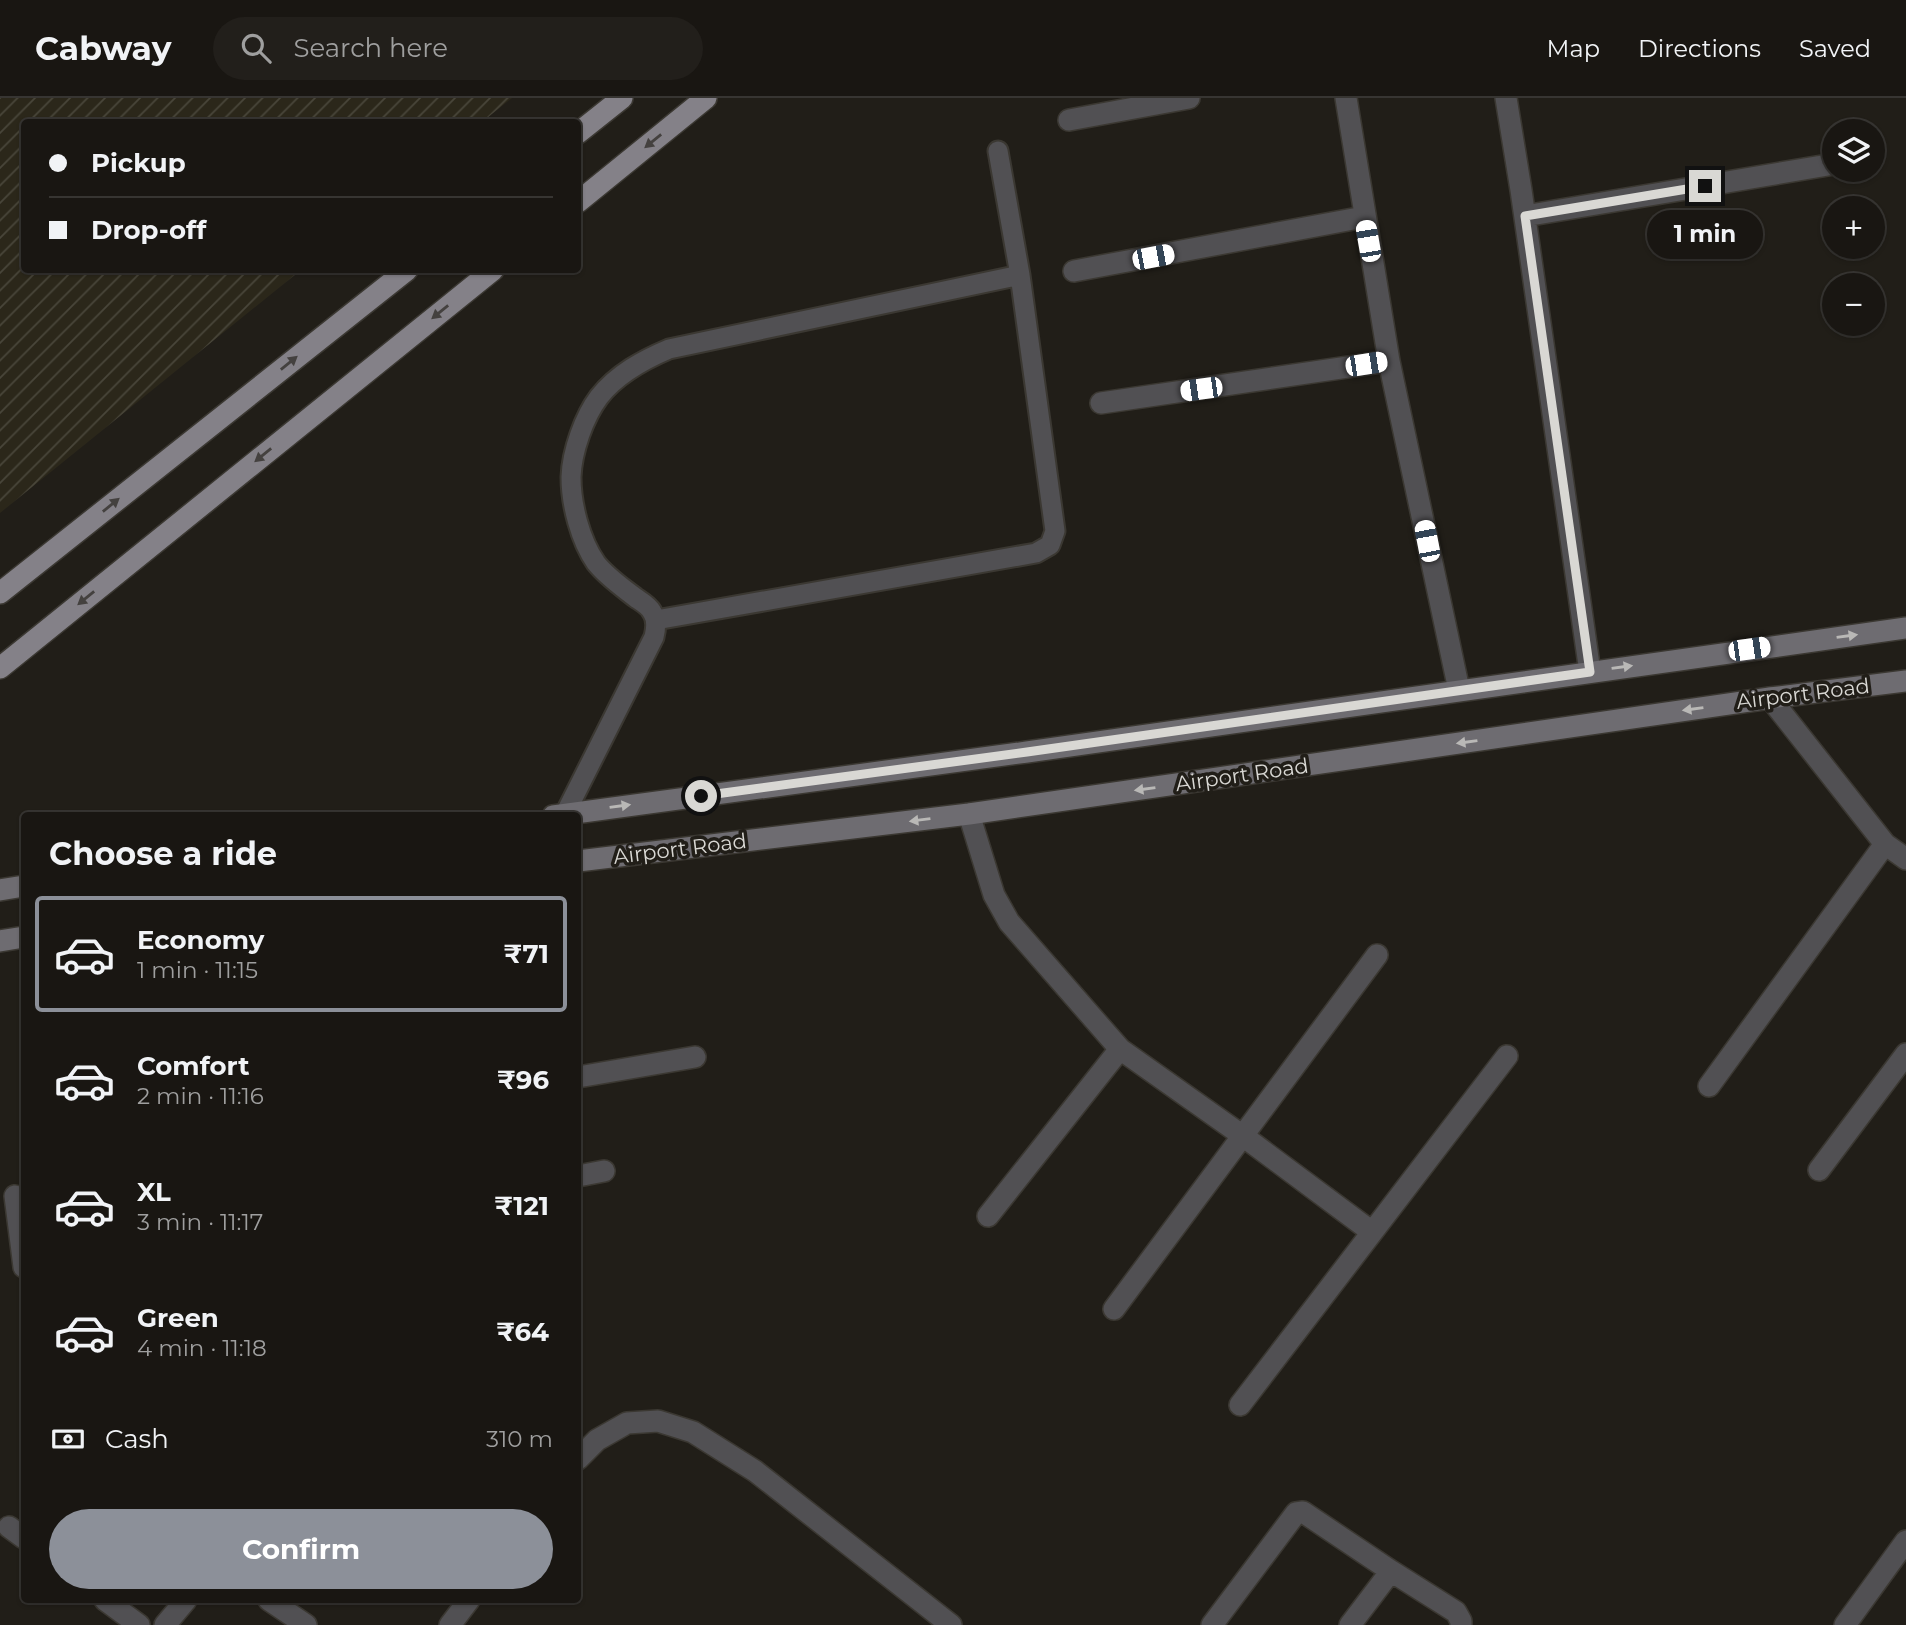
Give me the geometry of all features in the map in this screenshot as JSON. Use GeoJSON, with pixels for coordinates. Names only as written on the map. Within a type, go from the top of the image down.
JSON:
{"type":"FeatureCollection","features":[{"type":"Feature","properties":{"kind":"main road"},"geometry":{"type":"LineString","coordinates":[[581,131],[622,98]]}},
{"type":"Feature","properties":{"kind":"main road"},"geometry":{"type":"LineString","coordinates":[[581,200],[706,98]]}},
{"type":"Feature","properties":{"kind":"main road"},"geometry":{"type":"LineString","coordinates":[[0,593],[403,273]]}},
{"type":"Feature","properties":{"kind":"main road"},"geometry":{"type":"LineString","coordinates":[[0,668],[490,273]]}},
{"type":"Feature","properties":{"kind":"main road"},"geometry":{"type":"LineString","coordinates":[[581,812],[1906,628]]}},
{"type":"Feature","properties":{"kind":"main road","name":"Airport Road"},"geometry":{"type":"LineString","coordinates":[[581,861],[969,814],[1770,698],[1906,681]]}},
{"type":"Feature","properties":{"kind":"main road"},"geometry":{"type":"LineString","coordinates":[[0,890],[21,886]]}},
{"type":"Feature","properties":{"kind":"main road"},"geometry":{"type":"LineString","coordinates":[[0,941],[21,938]]}},
{"type":"Feature","properties":{"kind":"street"},"geometry":{"type":"LineString","coordinates":[[1069,120],[1189,98]]}},
{"type":"Feature","properties":{"kind":"street"},"geometry":{"type":"LineString","coordinates":[[1346,98],[1389,360],[1459,690]]}},
{"type":"Feature","properties":{"kind":"street"},"geometry":{"type":"LineString","coordinates":[[1506,98],[1590,672]]}},
{"type":"Feature","properties":{"kind":"street"},"geometry":{"type":"LineString","coordinates":[[1525,216],[1822,166]]}},
{"type":"Feature","properties":{"kind":"street"},"geometry":{"type":"LineString","coordinates":[[1074,271],[1364,217]]}},
{"type":"Feature","properties":{"kind":"street"},"geometry":{"type":"LineString","coordinates":[[1101,403],[1389,360]]}},
{"type":"Feature","properties":{"kind":"street"},"geometry":{"type":"LineString","coordinates":[[1770,698],[1885,844],[1906,859]]}},
{"type":"Feature","properties":{"kind":"street"},"geometry":{"type":"LineString","coordinates":[[969,814],[993,895],[1009,922],[1120,1049],[1372,1232]]}},
{"type":"Feature","properties":{"kind":"street"},"geometry":{"type":"LineString","coordinates":[[1709,1086],[1885,844]]}},
{"type":"Feature","properties":{"kind":"street"},"geometry":{"type":"LineString","coordinates":[[1114,1309],[1377,955]]}},
{"type":"Feature","properties":{"kind":"street"},"geometry":{"type":"LineString","coordinates":[[988,1216],[1120,1049]]}},
{"type":"Feature","properties":{"kind":"street"},"geometry":{"type":"LineString","coordinates":[[1819,1170],[1906,1054]]}},
{"type":"Feature","properties":{"kind":"street"},"geometry":{"type":"LineString","coordinates":[[1240,1405],[1507,1056]]}},
{"type":"Feature","properties":{"kind":"street"},"geometry":{"type":"LineString","coordinates":[[581,1076],[695,1057]]}},
{"type":"Feature","properties":{"kind":"street"},"geometry":{"type":"LineString","coordinates":[[581,1175],[604,1171]]}},
{"type":"Feature","properties":{"kind":"street"},"geometry":{"type":"LineString","coordinates":[[13,1196],[21,1248]]}},
{"type":"Feature","properties":{"kind":"street"},"geometry":{"type":"LineString","coordinates":[[581,1456],[597,1440],[627,1423],[658,1421],[693,1432],[755,1471],[951,1625]]}},
{"type":"Feature","properties":{"kind":"street"},"geometry":{"type":"LineString","coordinates":[[1212,1625],[1296,1513],[1303,1511],[1456,1612],[1461,1625]]}},
{"type":"Feature","properties":{"kind":"street"},"geometry":{"type":"LineString","coordinates":[[1845,1625],[1906,1541]]}},
{"type":"Feature","properties":{"kind":"street"},"geometry":{"type":"LineString","coordinates":[[1350,1625],[1391,1571]]}},
{"type":"Feature","properties":{"kind":"street"},"geometry":{"type":"LineString","coordinates":[[109,1603],[139,1625]]}},
{"type":"Feature","properties":{"kind":"street"},"geometry":{"type":"LineString","coordinates":[[165,1625],[183,1603]]}},
{"type":"Feature","properties":{"kind":"street"},"geometry":{"type":"LineString","coordinates":[[273,1603],[306,1625]]}},
{"type":"Feature","properties":{"kind":"street"},"geometry":{"type":"LineString","coordinates":[[450,1625],[467,1603]]}},
{"type":"Feature","properties":{"kind":"lane"},"geometry":{"type":"LineString","coordinates":[[656,620],[1036,553],[1050,545],[1055,531],[1020,275],[998,150]]}},
{"type":"Feature","properties":{"kind":"lane"},"geometry":{"type":"LineString","coordinates":[[561,812],[656,629],[653,612],[608,576],[595,561],[583,537],[574,508],[571,476],[578,439],[600,396],[627,371],[669,349],[1020,275]]}},
{"type":"Feature","properties":{"kind":"shaded area"},"geometry":{"type":"Polygon","coordinates":[[[0,98],[512,98],[486,119],[21,119],[21,273],[297,273],[0,513],[0,98]]]}},
{"type":"Feature","properties":{"kind":"route"},"geometry":{"type":"LineString","coordinates":[[701,796],[1590,672],[1525,216],[1705,186]]}}]}
